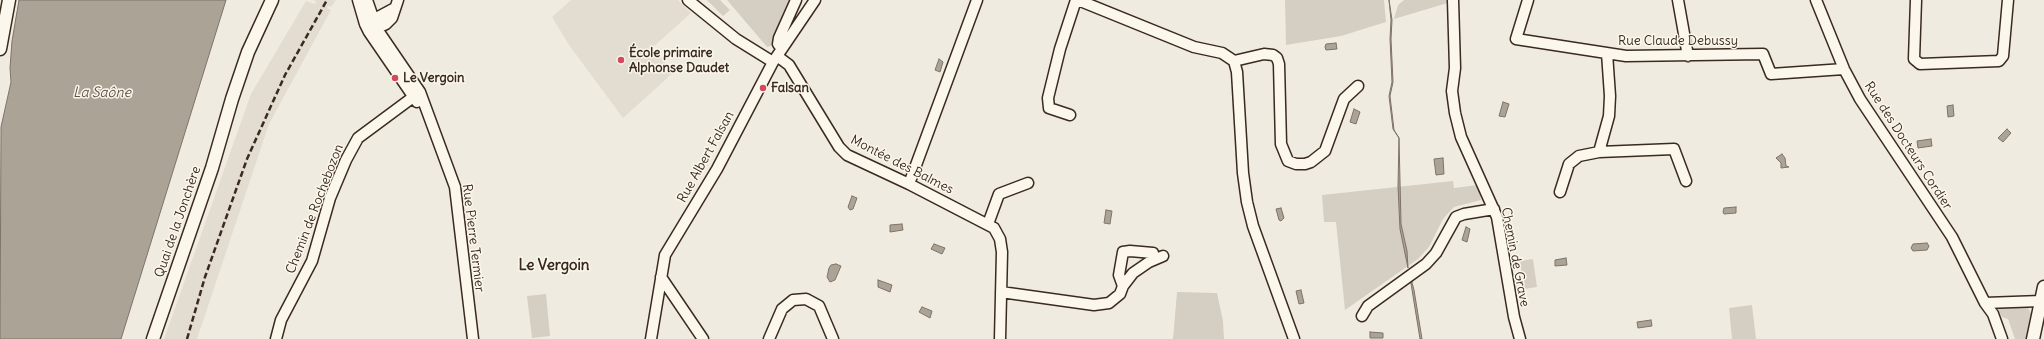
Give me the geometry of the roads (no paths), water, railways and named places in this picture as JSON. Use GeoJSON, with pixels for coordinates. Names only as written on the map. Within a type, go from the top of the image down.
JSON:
{"type":"FeatureCollection","features":[{"type":"Feature","properties":{"kind":"main road"},"geometry":{"type":"LineString","coordinates":[[0,49],[9,0]]}},
{"type":"Feature","properties":{"kind":"main road"},"geometry":{"type":"LineString","coordinates":[[229,115],[232,99],[248,52],[272,0]]}},
{"type":"Feature","properties":{"kind":"main road"},"geometry":{"type":"LineString","coordinates":[[229,115],[263,32],[279,0]]}},
{"type":"Feature","properties":{"kind":"main road","name":"Quai de la Jonchère"},"geometry":{"type":"LineString","coordinates":[[153,339],[229,115]]}},
{"type":"Feature","properties":{"kind":"main road"},"geometry":{"type":"LineString","coordinates":[[2033,339],[2043,300],[2044,287]]}},
{"type":"Feature","properties":{"kind":"street","name":"Rue Pierre Termier"},"geometry":{"type":"LineString","coordinates":[[358,0],[371,26],[417,94],[454,187],[473,339]]}},
{"type":"Feature","properties":{"kind":"street","name":"Rue Pierre Termier"},"geometry":{"type":"LineString","coordinates":[[367,0],[371,26]]}},
{"type":"Feature","properties":{"kind":"street","name":"Montée des Balmes"},"geometry":{"type":"LineString","coordinates":[[688,0],[736,39],[777,56],[790,65],[839,147],[847,155],[994,228],[1000,239],[1002,252],[1000,339]]}},
{"type":"Feature","properties":{"kind":"street"},"geometry":{"type":"LineString","coordinates":[[777,56],[779,38],[796,0]]}},
{"type":"Feature","properties":{"kind":"street","name":"Rue Albert Falsan"},"geometry":{"type":"LineString","coordinates":[[651,339],[660,277],[665,255],[717,168],[777,56],[815,0]]}},
{"type":"Feature","properties":{"kind":"street"},"geometry":{"type":"LineString","coordinates":[[908,184],[977,0]]}},
{"type":"Feature","properties":{"kind":"street"},"geometry":{"type":"LineString","coordinates":[[1070,115],[1049,108],[1048,98],[1060,49],[1077,0],[1194,47],[1222,52],[1234,61],[1237,72],[1243,173],[1247,202],[1253,226],[1294,339]]}},
{"type":"Feature","properties":{"kind":"street","name":"Chemin de Grave"},"geometry":{"type":"LineString","coordinates":[[1453,0],[1455,68],[1452,91],[1461,137],[1497,217],[1514,317],[1520,339]]}},
{"type":"Feature","properties":{"kind":"street","name":"Rue Claude Debussy"},"geometry":{"type":"LineString","coordinates":[[1528,0],[1516,40],[1626,56],[1763,54],[1771,74],[1844,69]]}},
{"type":"Feature","properties":{"kind":"street"},"geometry":{"type":"LineString","coordinates":[[1678,0],[1688,56]]}},
{"type":"Feature","properties":{"kind":"street","name":"Rue des Docteurs Cordier"},"geometry":{"type":"LineString","coordinates":[[1816,0],[1844,69],[1860,99],[1952,237],[1985,303],[1993,314],[2002,339]]}},
{"type":"Feature","properties":{"kind":"street"},"geometry":{"type":"LineString","coordinates":[[1916,0],[1914,59],[1920,64],[1999,61],[2003,56],[2008,0]]}},
{"type":"Feature","properties":{"kind":"street"},"geometry":{"type":"LineString","coordinates":[[371,26],[386,24],[392,18],[396,4]]}},
{"type":"Feature","properties":{"kind":"street"},"geometry":{"type":"LineString","coordinates":[[1599,152],[1609,116],[1610,96],[1607,53]]}},
{"type":"Feature","properties":{"kind":"street"},"geometry":{"type":"LineString","coordinates":[[1234,61],[1264,54],[1273,55],[1277,58],[1279,64],[1281,144],[1288,161],[1296,164],[1311,162],[1325,151],[1344,99],[1358,86]]}},
{"type":"Feature","properties":{"kind":"street","name":"Chemin de Rochebozon"},"geometry":{"type":"LineString","coordinates":[[276,339],[281,320],[312,261],[330,198],[358,138],[417,94]]}},
{"type":"Feature","properties":{"kind":"street"},"geometry":{"type":"LineString","coordinates":[[1560,192],[1569,164],[1579,156],[1599,152],[1674,149],[1686,181]]}},
{"type":"Feature","properties":{"kind":"street"},"geometry":{"type":"LineString","coordinates":[[988,224],[999,194],[1028,183]]}},
{"type":"Feature","properties":{"kind":"street"},"geometry":{"type":"LineString","coordinates":[[1362,316],[1368,306],[1426,264],[1436,253],[1456,218],[1464,214],[1494,209]]}},
{"type":"Feature","properties":{"kind":"street"},"geometry":{"type":"LineString","coordinates":[[1001,292],[1102,305],[1115,300],[1133,273],[1159,258],[1153,253],[1130,251],[1122,252],[1119,275],[1123,286]]}},
{"type":"Feature","properties":{"kind":"street"},"geometry":{"type":"LineString","coordinates":[[660,277],[703,339]]}},
{"type":"Feature","properties":{"kind":"street"},"geometry":{"type":"LineString","coordinates":[[769,339],[782,309],[793,300],[806,299],[819,306],[833,339]]}},
{"type":"Feature","properties":{"kind":"street"},"geometry":{"type":"LineString","coordinates":[[1985,303],[2043,300]]}},
{"type":"Feature","properties":{"kind":"water","name":"La Saône"},"geometry":{"type":"Polygon","coordinates":[[[19,0],[226,0],[121,339],[0,339],[1,127],[11,82],[10,68],[12,41],[19,0]]]}},
{"type":"Feature","properties":{"kind":"water"},"geometry":{"type":"Polygon","coordinates":[[[1389,0],[1392,20],[1391,39],[1393,82],[1390,96],[1394,130],[1399,138],[1393,129],[1389,96],[1392,82],[1390,39],[1391,20],[1389,0]]]}},
{"type":"Feature","properties":{"kind":"water"},"geometry":{"type":"Polygon","coordinates":[[[1336,43],[1337,49],[1326,50],[1326,44],[1336,43]]]}},
{"type":"Feature","properties":{"kind":"water"},"geometry":{"type":"Polygon","coordinates":[[[939,59],[943,62],[940,72],[935,70],[939,59]]]}},
{"type":"Feature","properties":{"kind":"water"},"geometry":{"type":"Polygon","coordinates":[[[1503,102],[1509,104],[1505,117],[1499,116],[1503,102]]]}},
{"type":"Feature","properties":{"kind":"water"},"geometry":{"type":"Polygon","coordinates":[[[1953,105],[1954,116],[1948,117],[1947,106],[1953,105]]]}},
{"type":"Feature","properties":{"kind":"water"},"geometry":{"type":"Polygon","coordinates":[[[1354,109],[1360,112],[1356,124],[1350,122],[1354,109]]]}},
{"type":"Feature","properties":{"kind":"water"},"geometry":{"type":"Polygon","coordinates":[[[2007,129],[2011,133],[2003,142],[1998,138],[2007,129]]]}},
{"type":"Feature","properties":{"kind":"water"},"geometry":{"type":"Polygon","coordinates":[[[1399,138],[1401,224],[1407,251],[1408,268],[1400,229],[1398,186],[1399,138]]]}},
{"type":"Feature","properties":{"kind":"water"},"geometry":{"type":"Polygon","coordinates":[[[1931,139],[1932,146],[1918,148],[1917,141],[1931,139]]]}},
{"type":"Feature","properties":{"kind":"water"},"geometry":{"type":"Polygon","coordinates":[[[1782,154],[1785,158],[1786,166],[1789,167],[1781,168],[1781,163],[1776,158],[1782,154]]]}},
{"type":"Feature","properties":{"kind":"water"},"geometry":{"type":"Polygon","coordinates":[[[1443,158],[1444,174],[1436,175],[1434,159],[1443,158]]]}},
{"type":"Feature","properties":{"kind":"water"},"geometry":{"type":"Polygon","coordinates":[[[852,196],[857,198],[853,209],[850,210],[848,207],[852,196]]]}},
{"type":"Feature","properties":{"kind":"water"},"geometry":{"type":"Polygon","coordinates":[[[1736,207],[1736,213],[1724,214],[1723,212],[1724,208],[1736,207]]]}},
{"type":"Feature","properties":{"kind":"water"},"geometry":{"type":"Polygon","coordinates":[[[1281,208],[1284,218],[1281,221],[1279,220],[1276,209],[1281,208]]]}},
{"type":"Feature","properties":{"kind":"water"},"geometry":{"type":"Polygon","coordinates":[[[1106,210],[1112,211],[1110,224],[1104,223],[1106,210]]]}},
{"type":"Feature","properties":{"kind":"water"},"geometry":{"type":"Polygon","coordinates":[[[902,224],[903,230],[890,232],[890,225],[902,224]]]}},
{"type":"Feature","properties":{"kind":"water"},"geometry":{"type":"Polygon","coordinates":[[[1466,227],[1470,229],[1467,242],[1462,240],[1466,227]]]}},
{"type":"Feature","properties":{"kind":"water"},"geometry":{"type":"Polygon","coordinates":[[[1927,243],[1929,246],[1927,250],[1913,251],[1911,248],[1913,244],[1927,243]]]}},
{"type":"Feature","properties":{"kind":"water"},"geometry":{"type":"Polygon","coordinates":[[[934,244],[945,248],[942,254],[931,249],[934,244]]]}},
{"type":"Feature","properties":{"kind":"water"},"geometry":{"type":"Polygon","coordinates":[[[1566,258],[1567,265],[1555,266],[1555,260],[1566,258]]]}},
{"type":"Feature","properties":{"kind":"water"},"geometry":{"type":"Polygon","coordinates":[[[836,264],[841,266],[835,280],[830,282],[827,277],[829,268],[831,265],[836,264]]]}},
{"type":"Feature","properties":{"kind":"water"},"geometry":{"type":"Polygon","coordinates":[[[1409,271],[1414,290],[1422,339],[1420,339],[1409,271]]]}},
{"type":"Feature","properties":{"kind":"water"},"geometry":{"type":"Polygon","coordinates":[[[878,280],[892,285],[890,292],[878,287],[878,280]]]}},
{"type":"Feature","properties":{"kind":"water"},"geometry":{"type":"Polygon","coordinates":[[[1301,290],[1304,303],[1299,304],[1296,291],[1301,290]]]}},
{"type":"Feature","properties":{"kind":"water"},"geometry":{"type":"Polygon","coordinates":[[[922,307],[932,311],[930,318],[919,312],[922,307]]]}},
{"type":"Feature","properties":{"kind":"water"},"geometry":{"type":"Polygon","coordinates":[[[1651,320],[1652,326],[1638,328],[1637,322],[1651,320]]]}},
{"type":"Feature","properties":{"kind":"water"},"geometry":{"type":"Polygon","coordinates":[[[1370,332],[1383,333],[1383,338],[1370,338],[1370,332]]]}},
{"type":"Feature","properties":{"kind":"railway"},"geometry":{"type":"LineString","coordinates":[[187,339],[205,277],[247,159],[285,75],[327,0]]}},
{"type":"Feature","properties":{"kind":"place","name":"École primaire Alphonse Daudet"},"geometry":{"type":"Point","coordinates":[621,60]}},
{"type":"Feature","properties":{"kind":"place","name":"Le Vergoin"},"geometry":{"type":"Point","coordinates":[395,78]}},
{"type":"Feature","properties":{"kind":"place","name":"Falsan"},"geometry":{"type":"Point","coordinates":[763,88]}},
{"type":"Feature","properties":{"kind":"district","name":"Le Vergoin"},"geometry":{"type":"Point","coordinates":[554,266]}}]}
